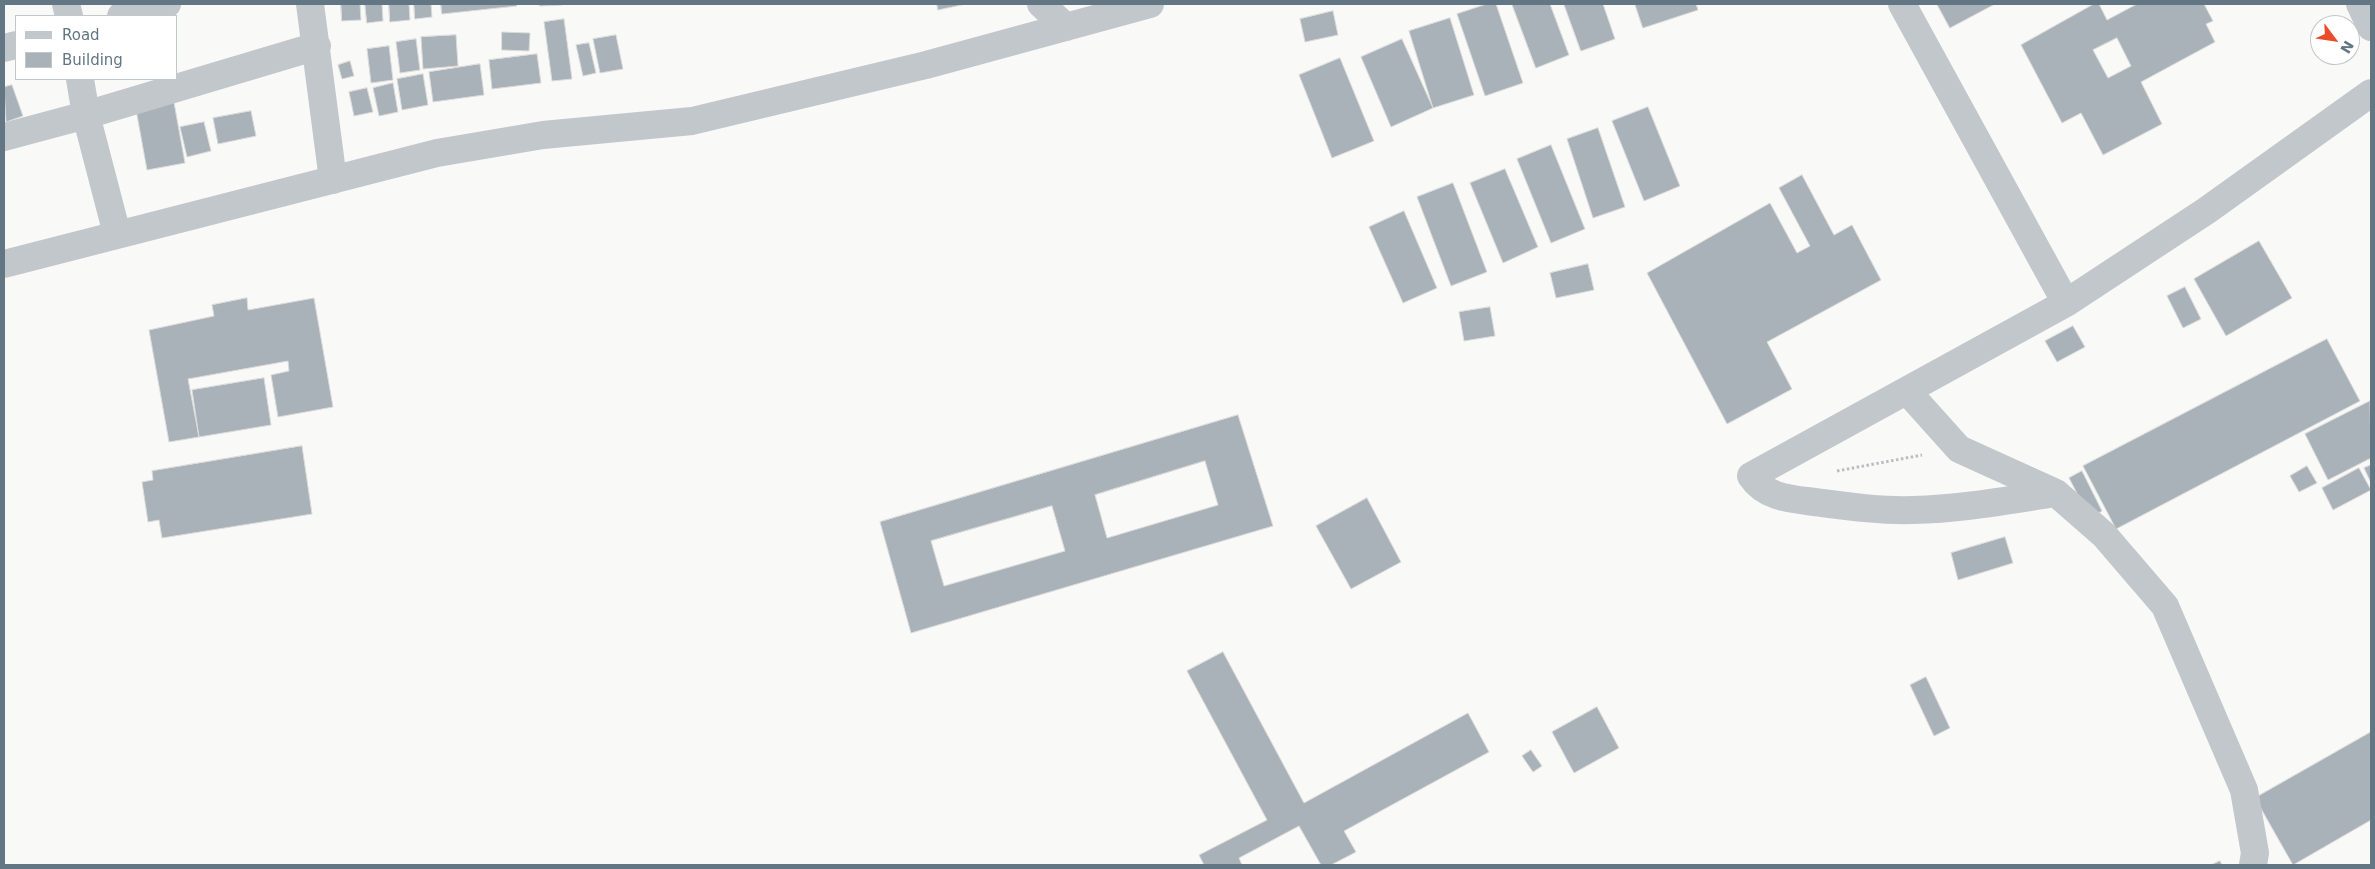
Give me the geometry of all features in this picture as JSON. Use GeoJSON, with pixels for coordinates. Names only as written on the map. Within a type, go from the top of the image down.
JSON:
{"type":"FeatureCollection","features":[{"type":"Feature","properties":{"kind":"street"},"geometry":{"type":"LineString","coordinates":[[125,15],[167,4]]}},
{"type":"Feature","properties":{"kind":"street"},"geometry":{"type":"LineString","coordinates":[[310,4],[333,180]]}},
{"type":"Feature","properties":{"kind":"street"},"geometry":{"type":"LineString","coordinates":[[1041,4],[1066,27]]}},
{"type":"Feature","properties":{"kind":"street"},"geometry":{"type":"LineString","coordinates":[[4,264],[436,153],[543,135],[692,121],[926,65],[1150,4]]}},
{"type":"Feature","properties":{"kind":"street"},"geometry":{"type":"LineString","coordinates":[[1902,4],[2066,303]]}},
{"type":"Feature","properties":{"kind":"street"},"geometry":{"type":"LineString","coordinates":[[2360,4],[2371,27]]}},
{"type":"Feature","properties":{"kind":"street"},"geometry":{"type":"LineString","coordinates":[[4,137],[86,115],[317,46]]}},
{"type":"Feature","properties":{"kind":"street"},"geometry":{"type":"LineString","coordinates":[[80,80],[86,115],[117,234]]}},
{"type":"Feature","properties":{"kind":"street"},"geometry":{"type":"LineString","coordinates":[[2056,493],[1959,507],[1912,510],[1849,506],[1791,499],[1770,494],[1758,486],[1751,476],[2066,303],[2206,211],[2371,93]]}},
{"type":"Feature","properties":{"kind":"street"},"geometry":{"type":"LineString","coordinates":[[1907,391],[1959,448],[2056,493],[2104,535],[2165,606],[2244,790],[2256,853],[2253,865]]}},
{"type":"Feature","properties":{"kind":"path"},"geometry":{"type":"LineString","coordinates":[[1834,472],[1959,448]]}},
{"type":"Feature","properties":{"kind":"building"},"geometry":{"type":"Polygon","coordinates":[[[341,4],[360,4],[361,20],[342,21],[341,4]]]}},
{"type":"Feature","properties":{"kind":"building"},"geometry":{"type":"Polygon","coordinates":[[[365,4],[382,4],[383,21],[367,23],[365,4]]]}},
{"type":"Feature","properties":{"kind":"building"},"geometry":{"type":"Polygon","coordinates":[[[389,4],[409,4],[410,20],[390,22],[389,4]]]}},
{"type":"Feature","properties":{"kind":"building"},"geometry":{"type":"Polygon","coordinates":[[[414,4],[431,4],[432,17],[415,19],[414,4]]]}},
{"type":"Feature","properties":{"kind":"building"},"geometry":{"type":"Polygon","coordinates":[[[441,4],[516,4],[517,6],[442,14],[441,4]]]}},
{"type":"Feature","properties":{"kind":"building"},"geometry":{"type":"Polygon","coordinates":[[[539,4],[562,4],[562,5],[540,6],[539,4]]]}},
{"type":"Feature","properties":{"kind":"building"},"geometry":{"type":"Polygon","coordinates":[[[937,4],[966,4],[938,10],[937,4]]]}},
{"type":"Feature","properties":{"kind":"building"},"geometry":{"type":"Polygon","coordinates":[[[1487,4],[1496,4],[1523,83],[1485,96],[1457,14],[1487,4]]]}},
{"type":"Feature","properties":{"kind":"building"},"geometry":{"type":"Polygon","coordinates":[[[1512,4],[1550,4],[1569,55],[1536,68],[1512,4]]]}},
{"type":"Feature","properties":{"kind":"building"},"geometry":{"type":"Polygon","coordinates":[[[1564,4],[1603,4],[1615,39],[1581,51],[1564,4]]]}},
{"type":"Feature","properties":{"kind":"building"},"geometry":{"type":"Polygon","coordinates":[[[1635,4],[1696,4],[1698,10],[1643,28],[1635,4]]]}},
{"type":"Feature","properties":{"kind":"building"},"geometry":{"type":"Polygon","coordinates":[[[1937,4],[1995,4],[1950,28],[1937,4]]]}},
{"type":"Feature","properties":{"kind":"building"},"geometry":{"type":"Polygon","coordinates":[[[2094,4],[2099,4],[2107,20],[2137,4],[2204,4],[2213,21],[2206,24],[2215,42],[2141,82],[2162,124],[2103,155],[2081,113],[2062,123],[2021,45],[2094,4]],[[2117,38],[2093,50],[2108,78],[2131,66],[2117,38]]]}},
{"type":"Feature","properties":{"kind":"building"},"geometry":{"type":"Polygon","coordinates":[[[1333,11],[1338,35],[1305,42],[1300,19],[1333,11]]]}},
{"type":"Feature","properties":{"kind":"building"},"geometry":{"type":"Polygon","coordinates":[[[1450,18],[1474,95],[1433,108],[1409,31],[1450,18]]]}},
{"type":"Feature","properties":{"kind":"building"},"geometry":{"type":"Polygon","coordinates":[[[564,19],[572,79],[552,81],[544,22],[564,19]]]}},
{"type":"Feature","properties":{"kind":"building"},"geometry":{"type":"Polygon","coordinates":[[[502,32],[530,33],[529,51],[502,50],[502,32]]]}},
{"type":"Feature","properties":{"kind":"building"},"geometry":{"type":"Polygon","coordinates":[[[456,35],[458,66],[423,69],[421,37],[456,35]]]}},
{"type":"Feature","properties":{"kind":"building"},"geometry":{"type":"Polygon","coordinates":[[[616,35],[623,69],[600,73],[593,39],[616,35]]]}},
{"type":"Feature","properties":{"kind":"building"},"geometry":{"type":"Polygon","coordinates":[[[416,39],[420,70],[400,73],[396,42],[416,39]]]}},
{"type":"Feature","properties":{"kind":"building"},"geometry":{"type":"Polygon","coordinates":[[[1402,39],[1433,108],[1391,127],[1361,57],[1402,39]]]}},
{"type":"Feature","properties":{"kind":"building"},"geometry":{"type":"Polygon","coordinates":[[[589,43],[596,73],[583,76],[576,45],[589,43]]]}},
{"type":"Feature","properties":{"kind":"building"},"geometry":{"type":"Polygon","coordinates":[[[389,46],[393,80],[371,83],[367,49],[389,46]]]}},
{"type":"Feature","properties":{"kind":"building"},"geometry":{"type":"Polygon","coordinates":[[[537,54],[541,83],[492,89],[489,60],[537,54]]]}},
{"type":"Feature","properties":{"kind":"building"},"geometry":{"type":"Polygon","coordinates":[[[1340,58],[1374,141],[1332,158],[1299,75],[1340,58]]]}},
{"type":"Feature","properties":{"kind":"building"},"geometry":{"type":"Polygon","coordinates":[[[350,61],[354,76],[342,79],[338,65],[350,61]]]}},
{"type":"Feature","properties":{"kind":"building"},"geometry":{"type":"Polygon","coordinates":[[[480,64],[484,95],[433,102],[429,72],[480,64]]]}},
{"type":"Feature","properties":{"kind":"building"},"geometry":{"type":"Polygon","coordinates":[[[423,74],[428,105],[402,110],[397,79],[423,74]]]}},
{"type":"Feature","properties":{"kind":"building"},"geometry":{"type":"Polygon","coordinates":[[[393,83],[398,112],[379,116],[373,88],[393,83]]]}},
{"type":"Feature","properties":{"kind":"building"},"geometry":{"type":"Polygon","coordinates":[[[12,85],[23,116],[6,122],[4,87],[12,85]]]}},
{"type":"Feature","properties":{"kind":"building"},"geometry":{"type":"Polygon","coordinates":[[[367,88],[373,112],[354,116],[349,92],[367,88]]]}},
{"type":"Feature","properties":{"kind":"building"},"geometry":{"type":"Polygon","coordinates":[[[173,97],[185,163],[147,170],[135,104],[173,97]]]}},
{"type":"Feature","properties":{"kind":"building"},"geometry":{"type":"Polygon","coordinates":[[[1648,107],[1680,186],[1644,201],[1612,121],[1648,107]]]}},
{"type":"Feature","properties":{"kind":"building"},"geometry":{"type":"Polygon","coordinates":[[[251,111],[256,136],[218,144],[213,118],[251,111]]]}},
{"type":"Feature","properties":{"kind":"building"},"geometry":{"type":"Polygon","coordinates":[[[204,122],[211,151],[187,157],[180,127],[204,122]]]}},
{"type":"Feature","properties":{"kind":"building"},"geometry":{"type":"Polygon","coordinates":[[[1598,128],[1625,207],[1593,218],[1567,139],[1598,128]]]}},
{"type":"Feature","properties":{"kind":"building"},"geometry":{"type":"Polygon","coordinates":[[[1551,145],[1585,229],[1551,243],[1517,159],[1551,145]]]}},
{"type":"Feature","properties":{"kind":"building"},"geometry":{"type":"Polygon","coordinates":[[[1505,169],[1538,247],[1503,263],[1470,183],[1505,169]]]}},
{"type":"Feature","properties":{"kind":"building"},"geometry":{"type":"Polygon","coordinates":[[[1802,175],[1834,235],[1852,225],[1881,280],[1767,342],[1792,389],[1727,424],[1647,273],[1770,203],[1797,253],[1810,246],[1779,188],[1802,175]]]}},
{"type":"Feature","properties":{"kind":"building"},"geometry":{"type":"Polygon","coordinates":[[[1453,183],[1487,272],[1451,286],[1417,197],[1453,183]]]}},
{"type":"Feature","properties":{"kind":"building"},"geometry":{"type":"Polygon","coordinates":[[[1404,211],[1437,288],[1403,303],[1369,227],[1404,211]]]}},
{"type":"Feature","properties":{"kind":"building"},"geometry":{"type":"Polygon","coordinates":[[[2259,241],[2292,298],[2226,336],[2194,279],[2259,241]]]}},
{"type":"Feature","properties":{"kind":"building"},"geometry":{"type":"Polygon","coordinates":[[[1588,264],[1594,290],[1556,298],[1550,273],[1588,264]]]}},
{"type":"Feature","properties":{"kind":"building"},"geometry":{"type":"Polygon","coordinates":[[[2185,287],[2201,319],[2183,328],[2167,296],[2185,287]]]}},
{"type":"Feature","properties":{"kind":"building"},"geometry":{"type":"Polygon","coordinates":[[[247,298],[248,310],[314,298],[333,407],[278,417],[271,375],[289,371],[288,361],[188,379],[199,437],[169,442],[149,330],[214,316],[212,305],[247,298]]]}},
{"type":"Feature","properties":{"kind":"building"},"geometry":{"type":"Polygon","coordinates":[[[1490,307],[1495,336],[1464,341],[1459,312],[1490,307]]]}},
{"type":"Feature","properties":{"kind":"building"},"geometry":{"type":"Polygon","coordinates":[[[2073,326],[2085,347],[2057,362],[2045,341],[2073,326]]]}},
{"type":"Feature","properties":{"kind":"building"},"geometry":{"type":"Polygon","coordinates":[[[2327,339],[2360,401],[2116,529],[2083,466],[2327,339]]]}},
{"type":"Feature","properties":{"kind":"building"},"geometry":{"type":"Polygon","coordinates":[[[264,378],[271,425],[199,437],[192,390],[264,378]]]}},
{"type":"Feature","properties":{"kind":"building"},"geometry":{"type":"Polygon","coordinates":[[[2370,401],[2371,458],[2328,480],[2305,434],[2370,401]]]}},
{"type":"Feature","properties":{"kind":"building"},"geometry":{"type":"Polygon","coordinates":[[[1238,415],[1273,526],[911,633],[880,522],[1238,415]],[[1205,461],[1095,495],[1107,538],[1218,505],[1205,461]],[[1052,506],[931,541],[944,586],[1065,551],[1052,506]]]}},
{"type":"Feature","properties":{"kind":"building"},"geometry":{"type":"Polygon","coordinates":[[[302,446],[312,514],[162,538],[159,520],[148,522],[142,482],[153,480],[152,471],[302,446]]]}},
{"type":"Feature","properties":{"kind":"building"},"geometry":{"type":"Polygon","coordinates":[[[2371,465],[2371,483],[2364,468],[2371,465]]]}},
{"type":"Feature","properties":{"kind":"building"},"geometry":{"type":"Polygon","coordinates":[[[2307,466],[2317,483],[2299,492],[2290,476],[2307,466]]]}},
{"type":"Feature","properties":{"kind":"building"},"geometry":{"type":"Polygon","coordinates":[[[2359,468],[2371,490],[2333,510],[2322,488],[2359,468]]]}},
{"type":"Feature","properties":{"kind":"building"},"geometry":{"type":"Polygon","coordinates":[[[2082,471],[2102,511],[2090,518],[2069,478],[2082,471]]]}},
{"type":"Feature","properties":{"kind":"building"},"geometry":{"type":"Polygon","coordinates":[[[1367,498],[1401,562],[1351,589],[1316,526],[1367,498]]]}},
{"type":"Feature","properties":{"kind":"building"},"geometry":{"type":"Polygon","coordinates":[[[2005,537],[2013,563],[1958,580],[1951,553],[2005,537]]]}},
{"type":"Feature","properties":{"kind":"building"},"geometry":{"type":"Polygon","coordinates":[[[1223,652],[1304,803],[1468,713],[1489,752],[1344,831],[1356,852],[1331,865],[1321,865],[1299,826],[1239,858],[1242,865],[1204,865],[1199,855],[1267,820],[1187,671],[1223,652]]]}},
{"type":"Feature","properties":{"kind":"building"},"geometry":{"type":"Polygon","coordinates":[[[1926,677],[1950,728],[1934,736],[1910,685],[1926,677]]]}},
{"type":"Feature","properties":{"kind":"building"},"geometry":{"type":"Polygon","coordinates":[[[1597,707],[1619,748],[1574,773],[1552,732],[1597,707]]]}},
{"type":"Feature","properties":{"kind":"building"},"geometry":{"type":"Polygon","coordinates":[[[2371,732],[2371,820],[2293,865],[2255,798],[2371,732]]]}},
{"type":"Feature","properties":{"kind":"building"},"geometry":{"type":"Polygon","coordinates":[[[1531,750],[1542,766],[1533,772],[1522,756],[1531,750]]]}},
{"type":"Feature","properties":{"kind":"building"},"geometry":{"type":"Polygon","coordinates":[[[2220,861],[2222,865],[2211,865],[2220,861]]]}}]}
